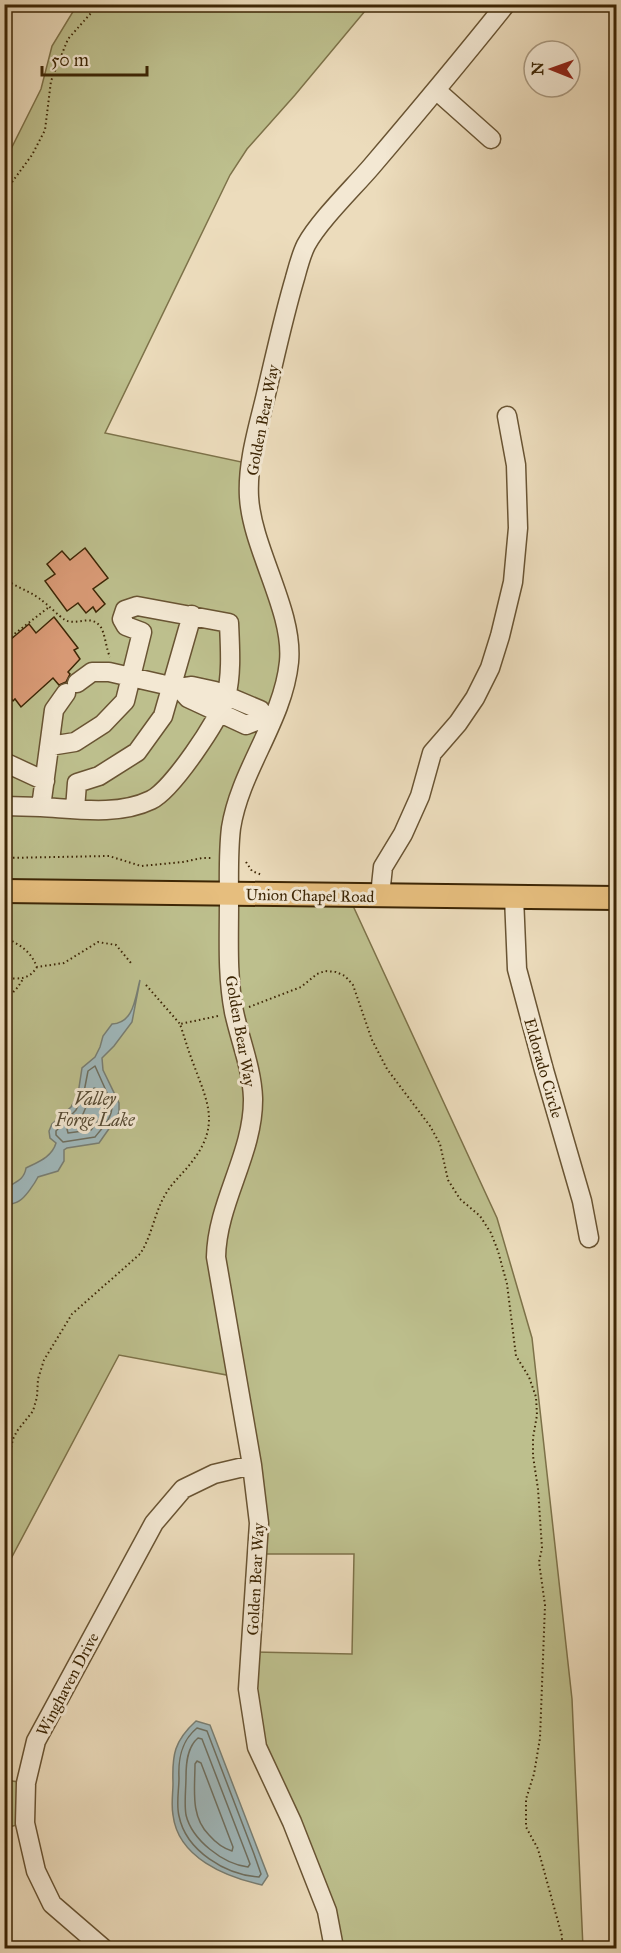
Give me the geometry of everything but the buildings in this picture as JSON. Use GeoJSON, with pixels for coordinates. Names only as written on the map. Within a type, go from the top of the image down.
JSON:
{"type":"FeatureCollection","features":[{"type":"Feature","properties":{"kind":"main road","name":"Union Chapel Road"},"geometry":{"type":"LineString","coordinates":[[4,891],[616,898]]}},
{"type":"Feature","properties":{"kind":"street","name":"Golden Bear Way"},"geometry":{"type":"LineString","coordinates":[[334,1948],[327,1911],[292,1822],[257,1747],[248,1689],[259,1523],[252,1465],[216,1257],[216,1244],[222,1221],[245,1147],[252,1098],[249,1073],[234,1012],[229,974],[231,828],[237,801],[264,723],[286,681],[289,660],[289,640],[252,516],[249,479],[253,451],[287,304],[302,254],[312,237],[506,4]]}},
{"type":"Feature","properties":{"kind":"street"},"geometry":{"type":"LineString","coordinates":[[436,90],[491,139]]}},
{"type":"Feature","properties":{"kind":"street"},"geometry":{"type":"LineString","coordinates":[[380,896],[383,867],[403,834],[420,796],[432,753],[458,723],[475,698],[490,668],[500,636],[513,582],[518,528],[516,465],[507,416]]}},
{"type":"Feature","properties":{"kind":"street"},"geometry":{"type":"LineString","coordinates":[[4,806],[75,809],[125,808],[153,800],[182,770],[223,703],[231,653],[229,623],[137,606],[125,610],[122,619],[126,626],[142,632],[124,701],[103,724],[75,742],[50,746]]}},
{"type":"Feature","properties":{"kind":"street"},"geometry":{"type":"LineString","coordinates":[[75,809],[77,783],[99,776],[137,752],[163,716],[176,687],[192,615]]}},
{"type":"Feature","properties":{"kind":"street"},"geometry":{"type":"LineString","coordinates":[[41,807],[54,710],[72,688],[92,672],[132,676],[176,687],[188,698],[260,710],[264,723]]}},
{"type":"Feature","properties":{"kind":"street"},"geometry":{"type":"LineString","coordinates":[[4,762],[45,781]]}},
{"type":"Feature","properties":{"kind":"street","name":"Eldorado Circle"},"geometry":{"type":"LineString","coordinates":[[514,897],[517,969],[582,1200],[589,1238]]}},
{"type":"Feature","properties":{"kind":"street","name":"Winghaven Drive"},"geometry":{"type":"LineString","coordinates":[[103,1948],[52,1904],[36,1871],[25,1823],[26,1783],[36,1741],[154,1523],[183,1489],[214,1474],[252,1465]]}},
{"type":"Feature","properties":{"kind":"path"},"geometry":{"type":"LineString","coordinates":[[4,193],[32,155],[45,130],[51,81],[68,39],[99,4]]}},
{"type":"Feature","properties":{"kind":"path"},"geometry":{"type":"LineString","coordinates":[[4,578],[50,606],[65,620],[92,620],[99,625],[110,658]]}},
{"type":"Feature","properties":{"kind":"path"},"geometry":{"type":"LineString","coordinates":[[4,642],[50,606]]}},
{"type":"Feature","properties":{"kind":"path"},"geometry":{"type":"LineString","coordinates":[[4,858],[109,856],[141,866],[202,858],[244,858],[252,871],[264,875]]}},
{"type":"Feature","properties":{"kind":"path"},"geometry":{"type":"LineString","coordinates":[[4,937],[24,947],[32,955],[37,967]]}},
{"type":"Feature","properties":{"kind":"path"},"geometry":{"type":"LineString","coordinates":[[37,967],[64,963],[98,942],[116,945],[131,963]]}},
{"type":"Feature","properties":{"kind":"path"},"geometry":{"type":"LineString","coordinates":[[4,978],[23,979],[33,974],[37,967]]}},
{"type":"Feature","properties":{"kind":"path"},"geometry":{"type":"LineString","coordinates":[[180,1024],[234,1012],[301,987],[317,974],[325,971],[345,975],[353,986],[372,1040],[387,1069],[430,1126],[440,1144],[448,1180],[460,1199],[480,1216],[491,1233],[507,1284],[516,1356],[529,1377],[536,1397],[537,1415],[533,1456],[542,1548],[539,1562],[545,1605],[540,1737],[534,1774],[526,1799],[526,1827],[538,1849],[562,1936],[562,1948]]}},
{"type":"Feature","properties":{"kind":"path"},"geometry":{"type":"LineString","coordinates":[[4,1002],[23,979]]}},
{"type":"Feature","properties":{"kind":"path"},"geometry":{"type":"LineString","coordinates":[[4,1478],[13,1439],[33,1411],[38,1379],[44,1360],[60,1338],[72,1314],[140,1254],[146,1244],[161,1202],[171,1185],[195,1159],[210,1128],[208,1102],[180,1024],[146,985]]}},
{"type":"Feature","properties":{"kind":"green space"},"geometry":{"type":"Polygon","coordinates":[[[77,5],[370,5],[247,149],[230,175],[105,433],[251,464],[249,479],[289,660],[244,782],[229,894],[348,895],[497,1218],[532,1338],[572,1699],[583,1948],[334,1948],[257,1747],[251,1652],[352,1654],[354,1554],[257,1554],[237,1377],[119,1355],[5,1570],[5,161],[41,89],[52,46],[77,5]]]}},
{"type":"Feature","properties":{"kind":"green space"},"geometry":{"type":"Polygon","coordinates":[[[5,1780],[26,1783],[25,1823],[5,1828],[5,1780]]]}},
{"type":"Feature","properties":{"kind":"water","name":"Valley Forge Lake"},"geometry":{"type":"Polygon","coordinates":[[[140,980],[132,1022],[102,1058],[103,1070],[119,1103],[119,1112],[113,1123],[99,1143],[64,1150],[64,1161],[58,1171],[38,1177],[21,1199],[5,1206],[5,1189],[21,1179],[26,1168],[44,1158],[54,1148],[56,1143],[50,1138],[49,1131],[52,1124],[71,1107],[78,1094],[82,1068],[95,1057],[103,1036],[112,1024],[119,1023],[129,1014],[135,1002],[140,980]]]}},
{"type":"Feature","properties":{"kind":"water"},"geometry":{"type":"Polygon","coordinates":[[[196,1721],[210,1725],[268,1876],[262,1885],[234,1877],[206,1863],[184,1843],[177,1830],[172,1807],[174,1756],[183,1735],[196,1721]]]}}]}
